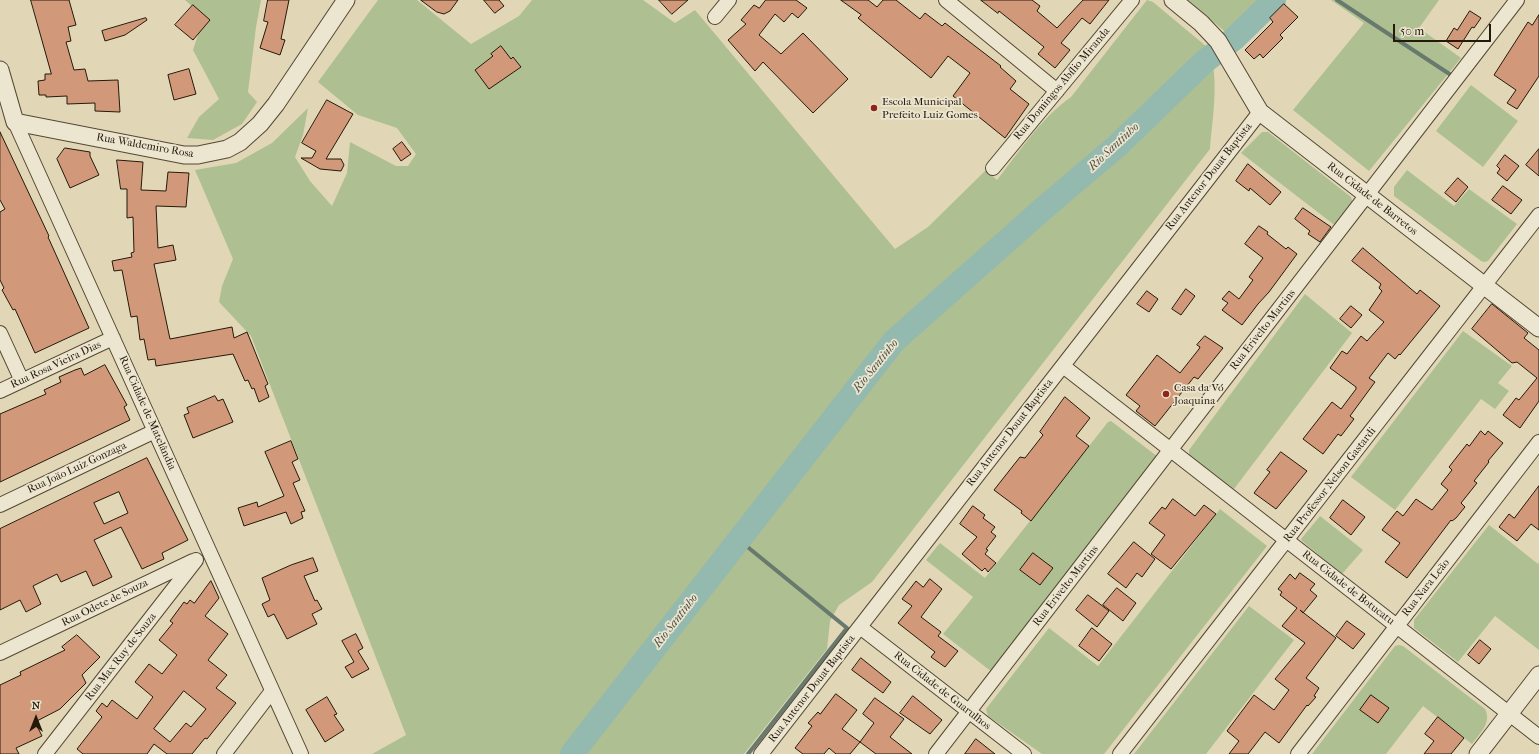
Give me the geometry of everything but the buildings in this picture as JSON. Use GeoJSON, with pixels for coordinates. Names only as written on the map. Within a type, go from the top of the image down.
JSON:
{"type":"FeatureCollection","features":[{"type":"Feature","properties":{"kind":"street","name":"Rua Waldemiro Rosa"},"geometry":{"type":"LineString","coordinates":[[15,122],[184,155],[198,155],[227,149],[240,142],[260,124],[276,104],[346,0]]}},
{"type":"Feature","properties":{"kind":"street"},"geometry":{"type":"LineString","coordinates":[[715,17],[729,0]]}},
{"type":"Feature","properties":{"kind":"street"},"geometry":{"type":"LineString","coordinates":[[946,0],[1057,91]]}},
{"type":"Feature","properties":{"kind":"street","name":"Rua Domingos Abílio Miranda"},"geometry":{"type":"LineString","coordinates":[[993,168],[1132,0]]}},
{"type":"Feature","properties":{"kind":"street","name":"Rua Cidade de Barretos"},"geometry":{"type":"LineString","coordinates":[[1172,0],[1222,46],[1260,112],[1539,328]]}},
{"type":"Feature","properties":{"kind":"street","name":"Rua Erivelto Martins"},"geometry":{"type":"LineString","coordinates":[[936,754],[1518,0]]}},
{"type":"Feature","properties":{"kind":"street","name":"Rua Cidade de Matelândia"},"geometry":{"type":"LineString","coordinates":[[0,70],[15,122],[301,754]]}},
{"type":"Feature","properties":{"kind":"street","name":"Rua Antenor Douat Baptista"},"geometry":{"type":"LineString","coordinates":[[761,754],[1260,112]]}},
{"type":"Feature","properties":{"kind":"street","name":"Rua Professor Nelson Gastardi"},"geometry":{"type":"LineString","coordinates":[[1120,754],[1539,215]]}},
{"type":"Feature","properties":{"kind":"street"},"geometry":{"type":"LineString","coordinates":[[0,333],[22,381]]}},
{"type":"Feature","properties":{"kind":"street","name":"Rua Rosa Vieira Dias"},"geometry":{"type":"LineString","coordinates":[[0,391],[112,338]]}},
{"type":"Feature","properties":{"kind":"street","name":"Rua Cidade de Botucatu"},"geometry":{"type":"LineString","coordinates":[[1063,366],[1539,737]]}},
{"type":"Feature","properties":{"kind":"street","name":"Rua João Luiz Gonzaga"},"geometry":{"type":"LineString","coordinates":[[0,505],[155,432]]}},
{"type":"Feature","properties":{"kind":"street","name":"Rua Nara Leão"},"geometry":{"type":"LineString","coordinates":[[1298,754],[1539,442]]}},
{"type":"Feature","properties":{"kind":"street","name":"Rua Odete de Souza"},"geometry":{"type":"LineString","coordinates":[[0,653],[210,553]]}},
{"type":"Feature","properties":{"kind":"street","name":"Rua Max Ruy de Souza"},"geometry":{"type":"LineString","coordinates":[[45,754],[196,560]]}},
{"type":"Feature","properties":{"kind":"street","name":"Rua Cidade de Guarulhos"},"geometry":{"type":"LineString","coordinates":[[860,627],[1024,754]]}},
{"type":"Feature","properties":{"kind":"street"},"geometry":{"type":"LineString","coordinates":[[1478,754],[1539,675]]}},
{"type":"Feature","properties":{"kind":"street"},"geometry":{"type":"LineString","coordinates":[[224,754],[272,691]]}},
{"type":"Feature","properties":{"kind":"green space"},"geometry":{"type":"Polygon","coordinates":[[[185,0],[261,0],[248,92],[257,102],[242,124],[213,140],[187,138],[199,117],[219,99],[193,50],[204,17],[185,0]]]}},
{"type":"Feature","properties":{"kind":"green space"},"geometry":{"type":"Polygon","coordinates":[[[378,0],[417,0],[471,44],[519,16],[532,0],[643,0],[675,23],[695,10],[895,249],[928,227],[986,170],[997,180],[1040,125],[1060,105],[1071,97],[1147,0],[1153,2],[1207,47],[1214,70],[1215,83],[1210,149],[872,582],[839,605],[830,621],[827,649],[744,754],[372,754],[406,735],[251,336],[219,302],[222,286],[233,259],[195,170],[236,163],[272,143],[308,108],[303,135],[295,157],[310,181],[332,206],[347,173],[350,142],[396,166],[408,166],[416,154],[397,128],[358,115],[318,82],[378,0]]]}},
{"type":"Feature","properties":{"kind":"green space"},"geometry":{"type":"Polygon","coordinates":[[[1188,0],[1265,0],[1229,35],[1188,0]]]}},
{"type":"Feature","properties":{"kind":"green space"},"geometry":{"type":"Polygon","coordinates":[[[1331,0],[1439,0],[1419,28],[1461,58],[1369,171],[1293,110],[1364,23],[1331,0]]]}},
{"type":"Feature","properties":{"kind":"green space"},"geometry":{"type":"Polygon","coordinates":[[[1471,85],[1518,121],[1483,167],[1436,131],[1471,85]]]}},
{"type":"Feature","properties":{"kind":"green space"},"geometry":{"type":"Polygon","coordinates":[[[1262,132],[1268,132],[1351,197],[1353,204],[1337,227],[1241,153],[1262,132]]]}},
{"type":"Feature","properties":{"kind":"green space"},"geometry":{"type":"Polygon","coordinates":[[[1407,170],[1454,206],[1469,189],[1517,224],[1488,261],[1481,261],[1394,196],[1394,187],[1407,170]]]}},
{"type":"Feature","properties":{"kind":"green space"},"geometry":{"type":"Polygon","coordinates":[[[1305,294],[1352,333],[1234,489],[1189,456],[1189,450],[1305,294]]]}},
{"type":"Feature","properties":{"kind":"green space"},"geometry":{"type":"Polygon","coordinates":[[[1463,331],[1512,366],[1498,383],[1509,391],[1495,409],[1481,399],[1395,510],[1351,477],[1463,331]]]}},
{"type":"Feature","properties":{"kind":"green space"},"geometry":{"type":"Polygon","coordinates":[[[1111,421],[1158,457],[992,672],[943,634],[973,597],[926,560],[940,543],[985,578],[1108,422],[1111,421]]]}},
{"type":"Feature","properties":{"kind":"green space"},"geometry":{"type":"Polygon","coordinates":[[[1220,509],[1267,546],[1104,754],[1042,754],[988,716],[986,709],[1049,628],[1098,666],[1220,509]]]}},
{"type":"Feature","properties":{"kind":"green space"},"geometry":{"type":"Polygon","coordinates":[[[1320,516],[1363,550],[1342,574],[1301,539],[1320,516]]]}},
{"type":"Feature","properties":{"kind":"green space"},"geometry":{"type":"Polygon","coordinates":[[[1489,525],[1538,564],[1539,562],[1539,650],[1495,616],[1458,662],[1414,628],[1414,620],[1489,525]]]}},
{"type":"Feature","properties":{"kind":"green space"},"geometry":{"type":"Polygon","coordinates":[[[1249,606],[1294,640],[1206,754],[1134,754],[1249,606]]]}},
{"type":"Feature","properties":{"kind":"green space"},"geometry":{"type":"Polygon","coordinates":[[[1395,646],[1403,646],[1485,709],[1487,714],[1486,723],[1472,744],[1423,706],[1386,754],[1312,754],[1395,646]]]}},
{"type":"Feature","properties":{"kind":"waterway","name":"Rio Santinho"},"geometry":{"type":"LineString","coordinates":[[572,754],[894,341],[1044,208],[1117,146],[1204,62],[1235,38],[1274,0]]}},
{"type":"Feature","properties":{"kind":"waterway"},"geometry":{"type":"LineString","coordinates":[[1337,0],[1451,75]]}},
{"type":"Feature","properties":{"kind":"waterway"},"geometry":{"type":"LineString","coordinates":[[739,540],[847,628],[748,754]]}},
{"type":"Feature","properties":{"kind":"place","name":"Escola Municipal Prefeito Luiz Gomes"},"geometry":{"type":"Point","coordinates":[874,108]}},
{"type":"Feature","properties":{"kind":"place","name":"Casa da Vó Joaquina"},"geometry":{"type":"Point","coordinates":[1166,394]}}]}
